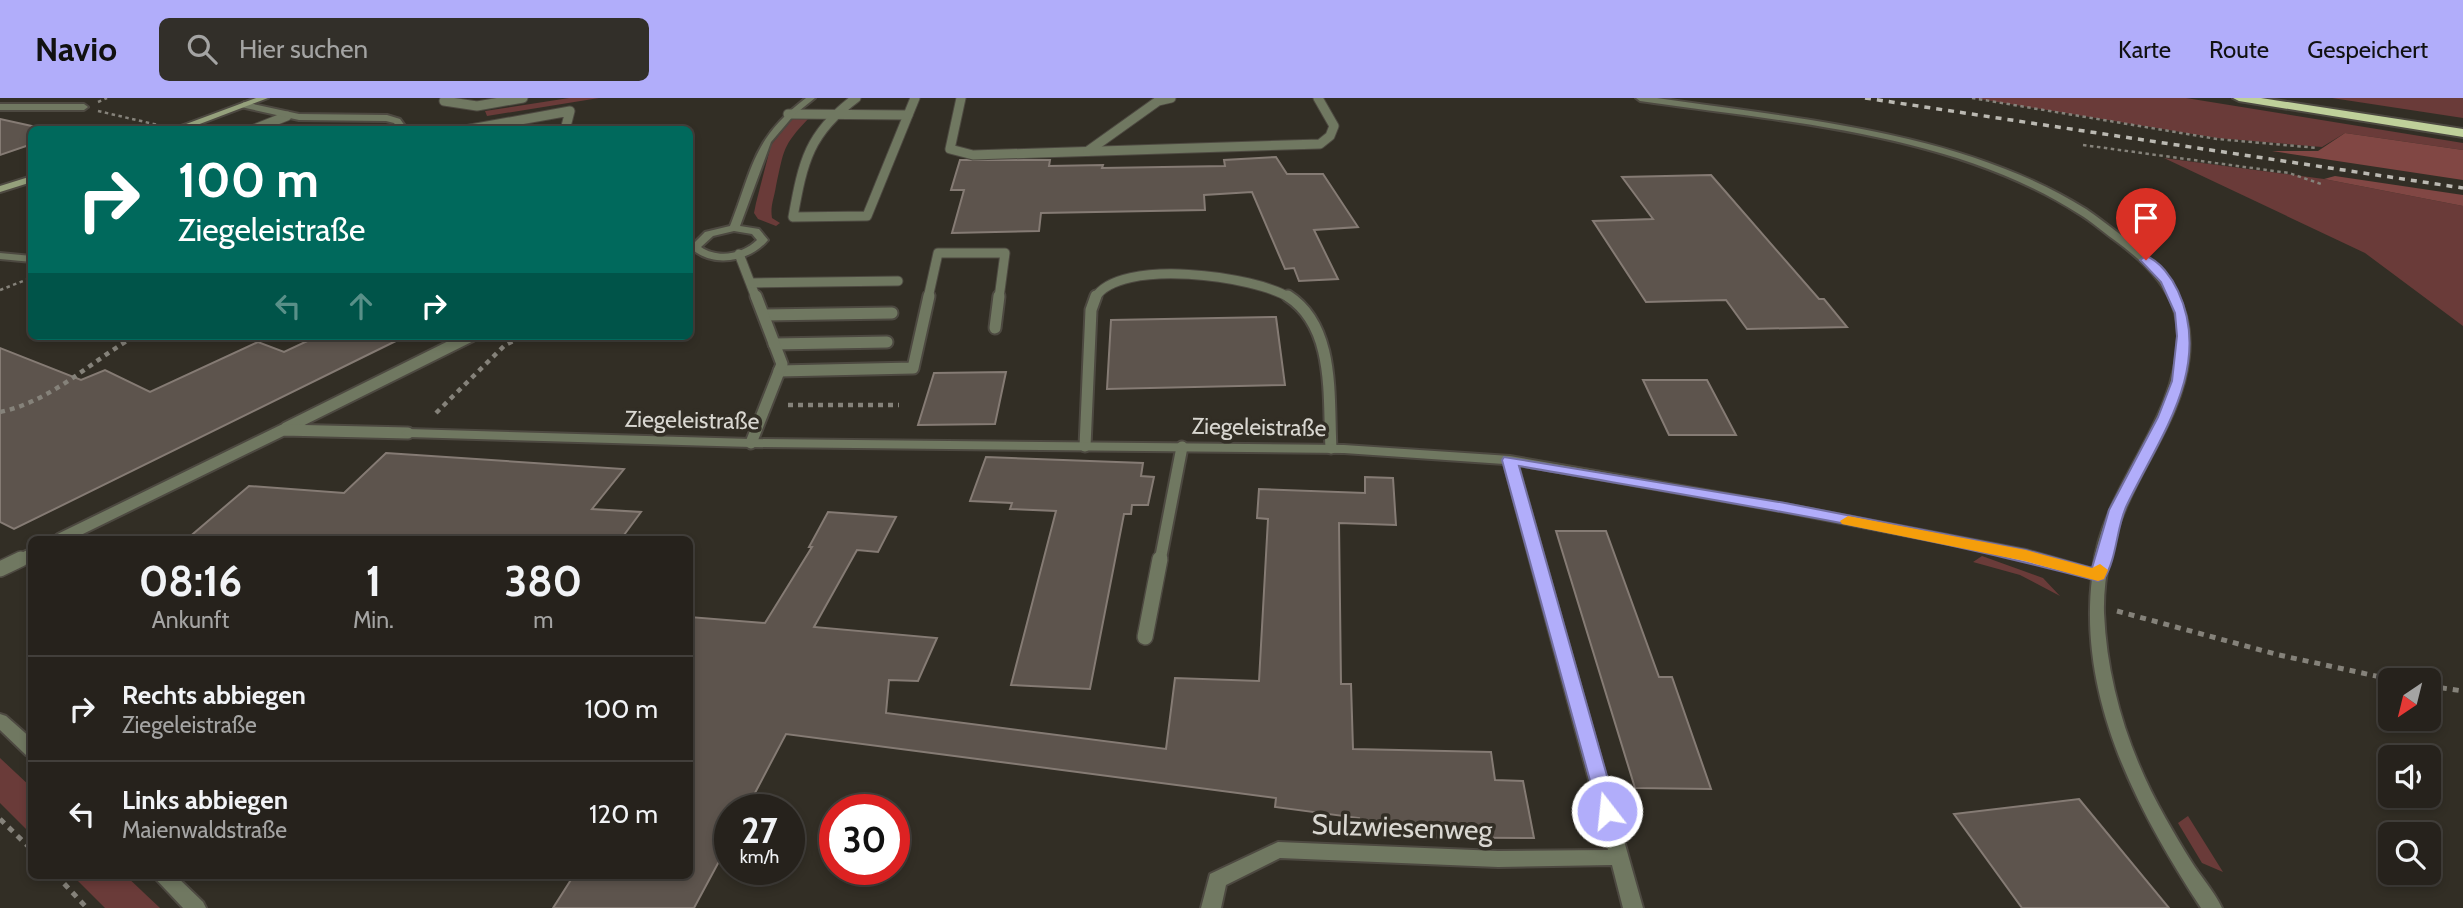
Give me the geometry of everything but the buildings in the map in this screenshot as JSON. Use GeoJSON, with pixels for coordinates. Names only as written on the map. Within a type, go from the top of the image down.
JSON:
{"type":"FeatureCollection","features":[{"type":"Feature","properties":{"kind":"highway"},"geometry":{"type":"LineString","coordinates":[[2239,98],[2463,133]]}},
{"type":"Feature","properties":{"kind":"highway"},"geometry":{"type":"LineString","coordinates":[[2298,98],[2463,124]]}},
{"type":"Feature","properties":{"kind":"main road"},"geometry":{"type":"LineString","coordinates":[[185,126],[264,98]]}},
{"type":"Feature","properties":{"kind":"main road"},"geometry":{"type":"LineString","coordinates":[[0,189],[28,180]]}},
{"type":"Feature","properties":{"kind":"street"},"geometry":{"type":"LineString","coordinates":[[734,228],[746,200],[758,151],[788,114],[811,98]]}},
{"type":"Feature","properties":{"kind":"street"},"geometry":{"type":"LineString","coordinates":[[1640,98],[1870,135],[1953,156],[2031,185],[2079,209],[2115,232],[2167,281],[2181,313],[2184,336],[2179,381],[2166,417],[2117,510],[2098,575],[2096,605],[2104,682],[2119,736],[2140,791],[2182,866],[2212,908]]}},
{"type":"Feature","properties":{"kind":"street"},"geometry":{"type":"LineString","coordinates":[[244,105],[287,116],[387,118],[397,121],[401,126]]}},
{"type":"Feature","properties":{"kind":"street"},"geometry":{"type":"LineString","coordinates":[[0,107],[84,107]]}},
{"type":"Feature","properties":{"kind":"street"},"geometry":{"type":"LineString","coordinates":[[693,246],[709,234],[734,228],[755,231],[763,240],[759,245],[738,254],[713,256],[693,248]]}},
{"type":"Feature","properties":{"kind":"street"},"geometry":{"type":"LineString","coordinates":[[0,256],[28,259]]}},
{"type":"Feature","properties":{"kind":"street","name":"Ziegeleistraße"},"geometry":{"type":"LineString","coordinates":[[412,433],[751,443],[1331,448],[1510,460],[1785,508],[2026,555],[2098,575]]}},
{"type":"Feature","properties":{"kind":"street"},"geometry":{"type":"LineString","coordinates":[[1510,460],[1633,908]]}},
{"type":"Feature","properties":{"kind":"street"},"geometry":{"type":"LineString","coordinates":[[0,720],[28,746]]}},
{"type":"Feature","properties":{"kind":"street","name":"Sulzwiesenweg"},"geometry":{"type":"LineString","coordinates":[[1211,908],[1217,880],[1278,850],[1498,859],[1620,857]]}},
{"type":"Feature","properties":{"kind":"street"},"geometry":{"type":"LineString","coordinates":[[166,879],[196,908]]}},
{"type":"Feature","properties":{"kind":"lane"},"geometry":{"type":"LineString","coordinates":[[467,119],[512,98]]}},
{"type":"Feature","properties":{"kind":"lane"},"geometry":{"type":"LineString","coordinates":[[467,119],[477,106],[523,98]]}},
{"type":"Feature","properties":{"kind":"lane"},"geometry":{"type":"LineString","coordinates":[[856,98],[832,115],[805,152],[793,217],[867,216],[915,98]]}},
{"type":"Feature","properties":{"kind":"lane"},"geometry":{"type":"LineString","coordinates":[[961,98],[950,149],[973,155],[1321,144],[1335,127],[1318,98]]}},
{"type":"Feature","properties":{"kind":"lane"},"geometry":{"type":"LineString","coordinates":[[1088,151],[1158,101],[1171,98]]}},
{"type":"Feature","properties":{"kind":"lane"},"geometry":{"type":"LineString","coordinates":[[444,102],[467,119],[482,125],[570,111],[566,126]]}},
{"type":"Feature","properties":{"kind":"lane"},"geometry":{"type":"LineString","coordinates":[[477,106],[482,125]]}},
{"type":"Feature","properties":{"kind":"lane"},"geometry":{"type":"LineString","coordinates":[[788,114],[908,115]]}},
{"type":"Feature","properties":{"kind":"lane"},"geometry":{"type":"LineString","coordinates":[[261,126],[287,116]]}},
{"type":"Feature","properties":{"kind":"lane"},"geometry":{"type":"LineString","coordinates":[[779,371],[913,368],[938,253],[1005,253],[995,328]]}},
{"type":"Feature","properties":{"kind":"lane"},"geometry":{"type":"LineString","coordinates":[[738,254],[782,364],[751,443]]}},
{"type":"Feature","properties":{"kind":"lane"},"geometry":{"type":"LineString","coordinates":[[1085,446],[1091,310],[1096,295],[1123,277],[1215,276],[1278,292],[1300,304],[1323,339],[1331,448]]}},
{"type":"Feature","properties":{"kind":"lane"},"geometry":{"type":"LineString","coordinates":[[751,283],[898,281]]}},
{"type":"Feature","properties":{"kind":"lane"},"geometry":{"type":"LineString","coordinates":[[764,315],[892,313]]}},
{"type":"Feature","properties":{"kind":"lane"},"geometry":{"type":"LineString","coordinates":[[66,536],[463,340]]}},
{"type":"Feature","properties":{"kind":"lane"},"geometry":{"type":"LineString","coordinates":[[774,344],[887,342]]}},
{"type":"Feature","properties":{"kind":"lane"},"geometry":{"type":"LineString","coordinates":[[283,430],[412,433]]}},
{"type":"Feature","properties":{"kind":"lane"},"geometry":{"type":"LineString","coordinates":[[1145,637],[1182,447]]}},
{"type":"Feature","properties":{"kind":"lane"},"geometry":{"type":"LineString","coordinates":[[0,569],[28,556]]}},
{"type":"Feature","properties":{"kind":"path"},"geometry":{"type":"LineString","coordinates":[[1972,98],[2217,139],[2318,148]]}},
{"type":"Feature","properties":{"kind":"path"},"geometry":{"type":"LineString","coordinates":[[84,107],[158,126]]}},
{"type":"Feature","properties":{"kind":"path"},"geometry":{"type":"LineString","coordinates":[[2083,145],[2289,173],[2321,184]]}},
{"type":"Feature","properties":{"kind":"path"},"geometry":{"type":"LineString","coordinates":[[0,290],[28,280]]}},
{"type":"Feature","properties":{"kind":"path"},"geometry":{"type":"LineString","coordinates":[[0,412],[21,408],[38,400],[129,340]]}},
{"type":"Feature","properties":{"kind":"path"},"geometry":{"type":"LineString","coordinates":[[412,433],[505,345],[516,340]]}},
{"type":"Feature","properties":{"kind":"path"},"geometry":{"type":"LineString","coordinates":[[766,405],[899,405]]}},
{"type":"Feature","properties":{"kind":"path"},"geometry":{"type":"LineString","coordinates":[[2096,605],[2279,654],[2378,676]]}},
{"type":"Feature","properties":{"kind":"path"},"geometry":{"type":"LineString","coordinates":[[2441,688],[2463,691]]}},
{"type":"Feature","properties":{"kind":"path"},"geometry":{"type":"LineString","coordinates":[[0,819],[28,846]]}},
{"type":"Feature","properties":{"kind":"path"},"geometry":{"type":"LineString","coordinates":[[61,879],[87,908]]}},
{"type":"Feature","properties":{"kind":"shaded area"},"geometry":{"type":"Polygon","coordinates":[[[569,98],[599,98],[487,116],[485,111],[569,98]]]}},
{"type":"Feature","properties":{"kind":"shaded area"},"geometry":{"type":"Polygon","coordinates":[[[1974,98],[2186,98],[2463,143],[2463,150],[2345,133],[2322,147],[2217,138],[1974,98]]]}},
{"type":"Feature","properties":{"kind":"shaded area"},"geometry":{"type":"Polygon","coordinates":[[[2332,98],[2463,98],[2463,118],[2332,98]]]}},
{"type":"Feature","properties":{"kind":"shaded area"},"geometry":{"type":"Polygon","coordinates":[[[793,118],[809,118],[789,142],[783,156],[772,206],[772,218],[780,223],[776,226],[758,219],[754,213],[771,145],[793,118]]]}},
{"type":"Feature","properties":{"kind":"shaded area"},"geometry":{"type":"Polygon","coordinates":[[[2345,133],[2463,150],[2463,180],[2272,151],[2318,151],[2345,133]]]}},
{"type":"Feature","properties":{"kind":"shaded area"},"geometry":{"type":"Polygon","coordinates":[[[2164,158],[2324,179],[2463,206],[2463,326],[2365,253],[2164,158]]]}},
{"type":"Feature","properties":{"kind":"shaded area"},"geometry":{"type":"Polygon","coordinates":[[[2335,176],[2463,195],[2463,206],[2324,179],[2335,176]]]}},
{"type":"Feature","properties":{"kind":"shaded area"},"geometry":{"type":"Polygon","coordinates":[[[1982,556],[2043,578],[2060,596],[2020,575],[1973,562],[1982,556]]]}},
{"type":"Feature","properties":{"kind":"shaded area"},"geometry":{"type":"Polygon","coordinates":[[[0,758],[28,784],[28,831],[0,803],[0,758]]]}},
{"type":"Feature","properties":{"kind":"shaded area"},"geometry":{"type":"Polygon","coordinates":[[[2188,816],[2223,872],[2202,863],[2178,823],[2188,816]]]}},
{"type":"Feature","properties":{"kind":"shaded area"},"geometry":{"type":"Polygon","coordinates":[[[76,879],[129,879],[160,908],[105,908],[76,879]]]}},
{"type":"Feature","properties":{"kind":"railway"},"geometry":{"type":"LineString","coordinates":[[1865,98],[2463,188]]}},
{"type":"Feature","properties":{"kind":"slow traffic"},"geometry":{"type":"LineString","coordinates":[[1848,521],[2026,555],[2098,575],[2100,570]]}},
{"type":"Feature","properties":{"kind":"route"},"geometry":{"type":"LineString","coordinates":[[1607,811],[1510,460],[1785,508],[2026,555],[2098,575],[2117,510],[2166,417],[2179,381],[2184,336],[2181,313],[2167,281],[2146,260]]}}]}
